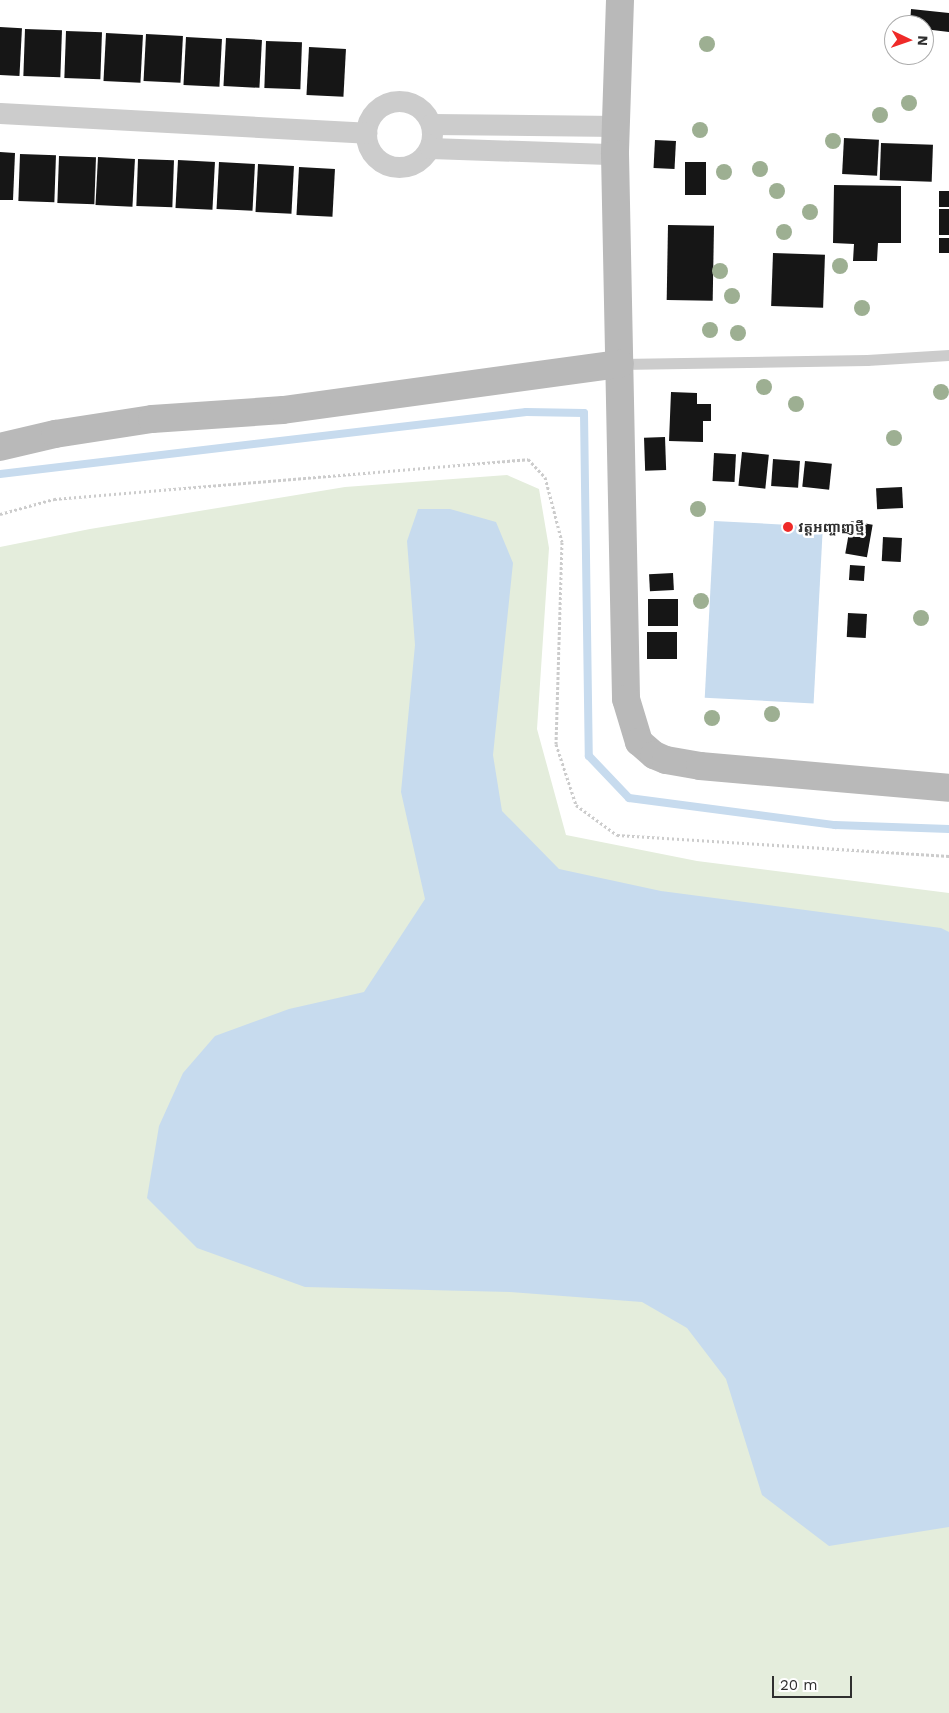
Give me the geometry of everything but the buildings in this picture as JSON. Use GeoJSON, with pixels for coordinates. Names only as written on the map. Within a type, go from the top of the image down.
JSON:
{"type":"FeatureCollection","features":[{"type":"Feature","properties":{"kind":"street"},"geometry":{"type":"LineString","coordinates":[[620,0],[615,154],[626,699],[640,742],[654,754],[666,760],[700,766],[949,788]]}},
{"type":"Feature","properties":{"kind":"street"},"geometry":{"type":"LineString","coordinates":[[404,101],[420,108],[431,124],[433,136],[430,148],[418,162],[401,168],[383,164],[370,151],[366,133],[371,115],[386,104],[404,101]]}},
{"type":"Feature","properties":{"kind":"street"},"geometry":{"type":"LineString","coordinates":[[0,113],[366,133]]}},
{"type":"Feature","properties":{"kind":"street"},"geometry":{"type":"LineString","coordinates":[[431,124],[617,126]]}},
{"type":"Feature","properties":{"kind":"street"},"geometry":{"type":"LineString","coordinates":[[430,148],[615,154]]}},
{"type":"Feature","properties":{"kind":"street"},"geometry":{"type":"LineString","coordinates":[[0,447],[55,434],[152,419],[283,410],[620,364]]}},
{"type":"Feature","properties":{"kind":"lane"},"geometry":{"type":"LineString","coordinates":[[620,364],[867,360],[949,355]]}},
{"type":"Feature","properties":{"kind":"path"},"geometry":{"type":"LineString","coordinates":[[0,514],[54,499],[528,459],[545,476],[562,542],[556,744],[576,805],[617,835],[949,856]]}},
{"type":"Feature","properties":{"kind":"green space"},"geometry":{"type":"Polygon","coordinates":[[[507,475],[539,489],[549,548],[537,729],[566,835],[697,861],[949,893],[949,1713],[0,1713],[0,547],[90,529],[345,487],[507,475]]]}},
{"type":"Feature","properties":{"kind":"water"},"geometry":{"type":"Polygon","coordinates":[[[418,509],[450,509],[496,522],[513,563],[493,755],[502,811],[559,869],[661,891],[941,928],[949,932],[949,1527],[829,1546],[762,1495],[726,1379],[687,1328],[642,1302],[510,1292],[305,1287],[197,1248],[147,1198],[159,1126],[183,1073],[215,1036],[289,1009],[364,992],[425,899],[401,792],[415,645],[407,541],[418,509]]]}},
{"type":"Feature","properties":{"kind":"water"},"geometry":{"type":"Polygon","coordinates":[[[714,521],[823,527],[814,703],[705,698],[714,521]]]}},
{"type":"Feature","properties":{"kind":"waterway"},"geometry":{"type":"LineString","coordinates":[[0,474],[526,412],[584,413],[589,756],[629,798],[835,825],[949,829]]}},
{"type":"Feature","properties":{"kind":"place","name":"វត្តអញ្ចាញថ្មី"},"geometry":{"type":"Point","coordinates":[788,527]}}]}
